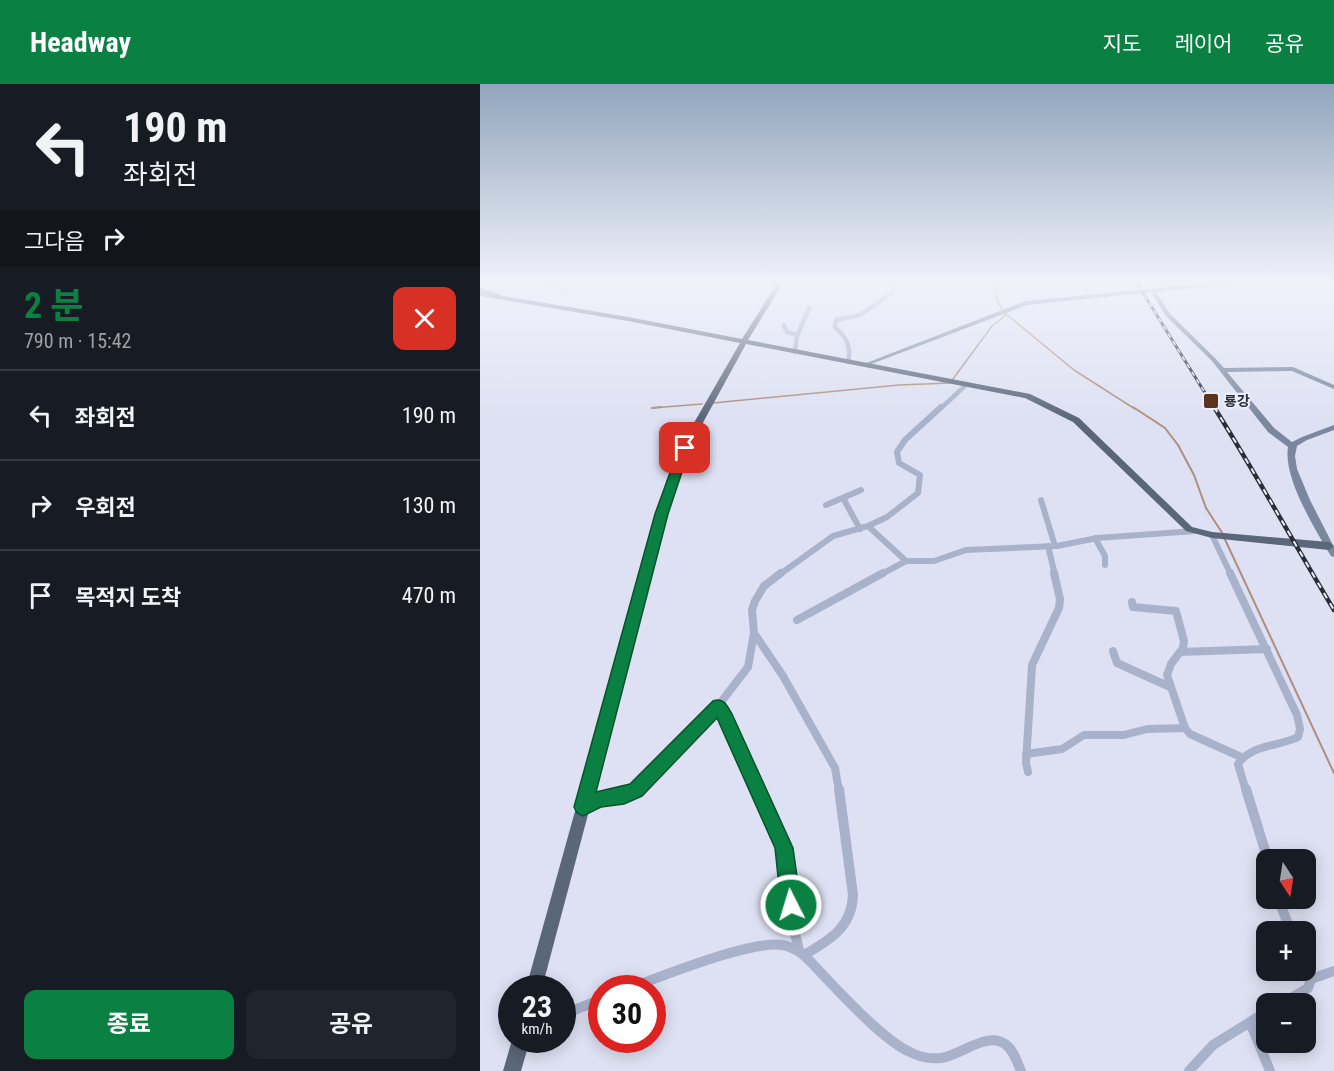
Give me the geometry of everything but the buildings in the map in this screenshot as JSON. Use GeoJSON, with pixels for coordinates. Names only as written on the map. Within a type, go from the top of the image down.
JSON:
{"type":"FeatureCollection","features":[{"type":"Feature","properties":{"kind":"main road"},"geometry":{"type":"LineString","coordinates":[[657,326],[1027,396],[1076,420],[1179,521],[1195,531],[1332,550]]}},
{"type":"Feature","properties":{"kind":"main road"},"geometry":{"type":"LineString","coordinates":[[538,975],[672,479],[689,437],[754,326]]}},
{"type":"Feature","properties":{"kind":"main road"},"geometry":{"type":"LineString","coordinates":[[512,1071],[517,1053]]}},
{"type":"Feature","properties":{"kind":"street"},"geometry":{"type":"LineString","coordinates":[[784,326],[787,332],[798,335]]}},
{"type":"Feature","properties":{"kind":"street"},"geometry":{"type":"LineString","coordinates":[[795,352],[802,326]]}},
{"type":"Feature","properties":{"kind":"street"},"geometry":{"type":"LineString","coordinates":[[837,326],[846,338],[850,354],[849,362]]}},
{"type":"Feature","properties":{"kind":"street"},"geometry":{"type":"LineString","coordinates":[[864,365],[966,326]]}},
{"type":"Feature","properties":{"kind":"street"},"geometry":{"type":"LineString","coordinates":[[1179,326],[1223,370],[1271,430],[1292,446],[1297,481],[1332,550]]}},
{"type":"Feature","properties":{"kind":"street"},"geometry":{"type":"LineString","coordinates":[[1223,370],[1293,369],[1334,387]]}},
{"type":"Feature","properties":{"kind":"street"},"geometry":{"type":"LineString","coordinates":[[583,807],[599,799],[624,796],[636,790],[718,706],[748,667],[754,633],[753,605],[764,586],[833,536],[860,529],[887,517],[918,493],[920,475],[899,463],[897,452],[905,440],[967,384]]}},
{"type":"Feature","properties":{"kind":"street"},"geometry":{"type":"LineString","coordinates":[[1292,446],[1334,427]]}},
{"type":"Feature","properties":{"kind":"street"},"geometry":{"type":"LineString","coordinates":[[826,506],[861,490]]}},
{"type":"Feature","properties":{"kind":"street"},"geometry":{"type":"LineString","coordinates":[[843,498],[860,529]]}},
{"type":"Feature","properties":{"kind":"street"},"geometry":{"type":"LineString","coordinates":[[1028,772],[1026,754],[1032,665],[1059,608],[1051,546],[1041,500]]}},
{"type":"Feature","properties":{"kind":"street"},"geometry":{"type":"LineString","coordinates":[[868,526],[906,561]]}},
{"type":"Feature","properties":{"kind":"street"},"geometry":{"type":"LineString","coordinates":[[797,620],[906,561],[934,561],[966,550],[1051,546],[1095,538],[1195,531]]}},
{"type":"Feature","properties":{"kind":"street"},"geometry":{"type":"LineString","coordinates":[[1219,536],[1297,715],[1300,729],[1298,737],[1288,743],[1250,752],[1241,757],[1238,764],[1264,849]]}},
{"type":"Feature","properties":{"kind":"street"},"geometry":{"type":"LineString","coordinates":[[1095,538],[1105,556],[1105,565]]}},
{"type":"Feature","properties":{"kind":"street"},"geometry":{"type":"LineString","coordinates":[[1132,602],[1133,607],[1176,611],[1184,641],[1167,675],[1185,728],[1190,734],[1241,757]]}},
{"type":"Feature","properties":{"kind":"street"},"geometry":{"type":"LineString","coordinates":[[754,633],[818,735],[835,768],[839,788],[853,895],[851,912],[838,934],[801,952]]}},
{"type":"Feature","properties":{"kind":"street"},"geometry":{"type":"LineString","coordinates":[[1180,652],[1267,649]]}},
{"type":"Feature","properties":{"kind":"street"},"geometry":{"type":"LineString","coordinates":[[1113,651],[1118,663],[1124,668],[1170,687]]}},
{"type":"Feature","properties":{"kind":"street"},"geometry":{"type":"LineString","coordinates":[[718,706],[727,720],[786,853],[791,918],[801,952]]}},
{"type":"Feature","properties":{"kind":"street"},"geometry":{"type":"LineString","coordinates":[[1026,754],[1062,749],[1084,735],[1124,735],[1148,729],[1185,728]]}},
{"type":"Feature","properties":{"kind":"street"},"geometry":{"type":"LineString","coordinates":[[665,975],[767,944],[783,945],[801,952],[851,1004],[906,1051],[929,1058],[941,1058],[986,1041],[998,1041],[1010,1047],[1021,1071]]}},
{"type":"Feature","properties":{"kind":"street"},"geometry":{"type":"LineString","coordinates":[[1316,977],[1334,970]]}},
{"type":"Feature","properties":{"kind":"street"},"geometry":{"type":"LineString","coordinates":[[1300,993],[1308,988],[1310,981]]}},
{"type":"Feature","properties":{"kind":"street"},"geometry":{"type":"LineString","coordinates":[[1189,1071],[1197,1058],[1210,1046],[1256,1018]]}},
{"type":"Feature","properties":{"kind":"street"},"geometry":{"type":"LineString","coordinates":[[1250,1022],[1270,1071]]}},
{"type":"Feature","properties":{"kind":"waterway"},"geometry":{"type":"LineString","coordinates":[[713,403],[899,385],[950,383],[992,326]]}},
{"type":"Feature","properties":{"kind":"waterway"},"geometry":{"type":"LineString","coordinates":[[1021,326],[1074,370],[1135,409]]}},
{"type":"Feature","properties":{"kind":"waterway"},"geometry":{"type":"LineString","coordinates":[[661,407],[652,408],[702,404]]}},
{"type":"Feature","properties":{"kind":"waterway"},"geometry":{"type":"LineString","coordinates":[[1133,407],[1165,428],[1178,445],[1194,475],[1206,508],[1221,531],[1334,773]]}},
{"type":"Feature","properties":{"kind":"railway"},"geometry":{"type":"LineString","coordinates":[[1164,326],[1215,409]]}},
{"type":"Feature","properties":{"kind":"railway"},"geometry":{"type":"LineString","coordinates":[[1214,407],[1334,610]]}},
{"type":"Feature","properties":{"kind":"place","name":"룡강"},"geometry":{"type":"Point","coordinates":[1211,401]}},
{"type":"Feature","properties":{"kind":"route"},"geometry":{"type":"LineString","coordinates":[[685,448],[672,479],[654,542],[583,807],[599,799],[624,796],[636,790],[718,706],[727,720],[786,853],[791,905]]}}]}
